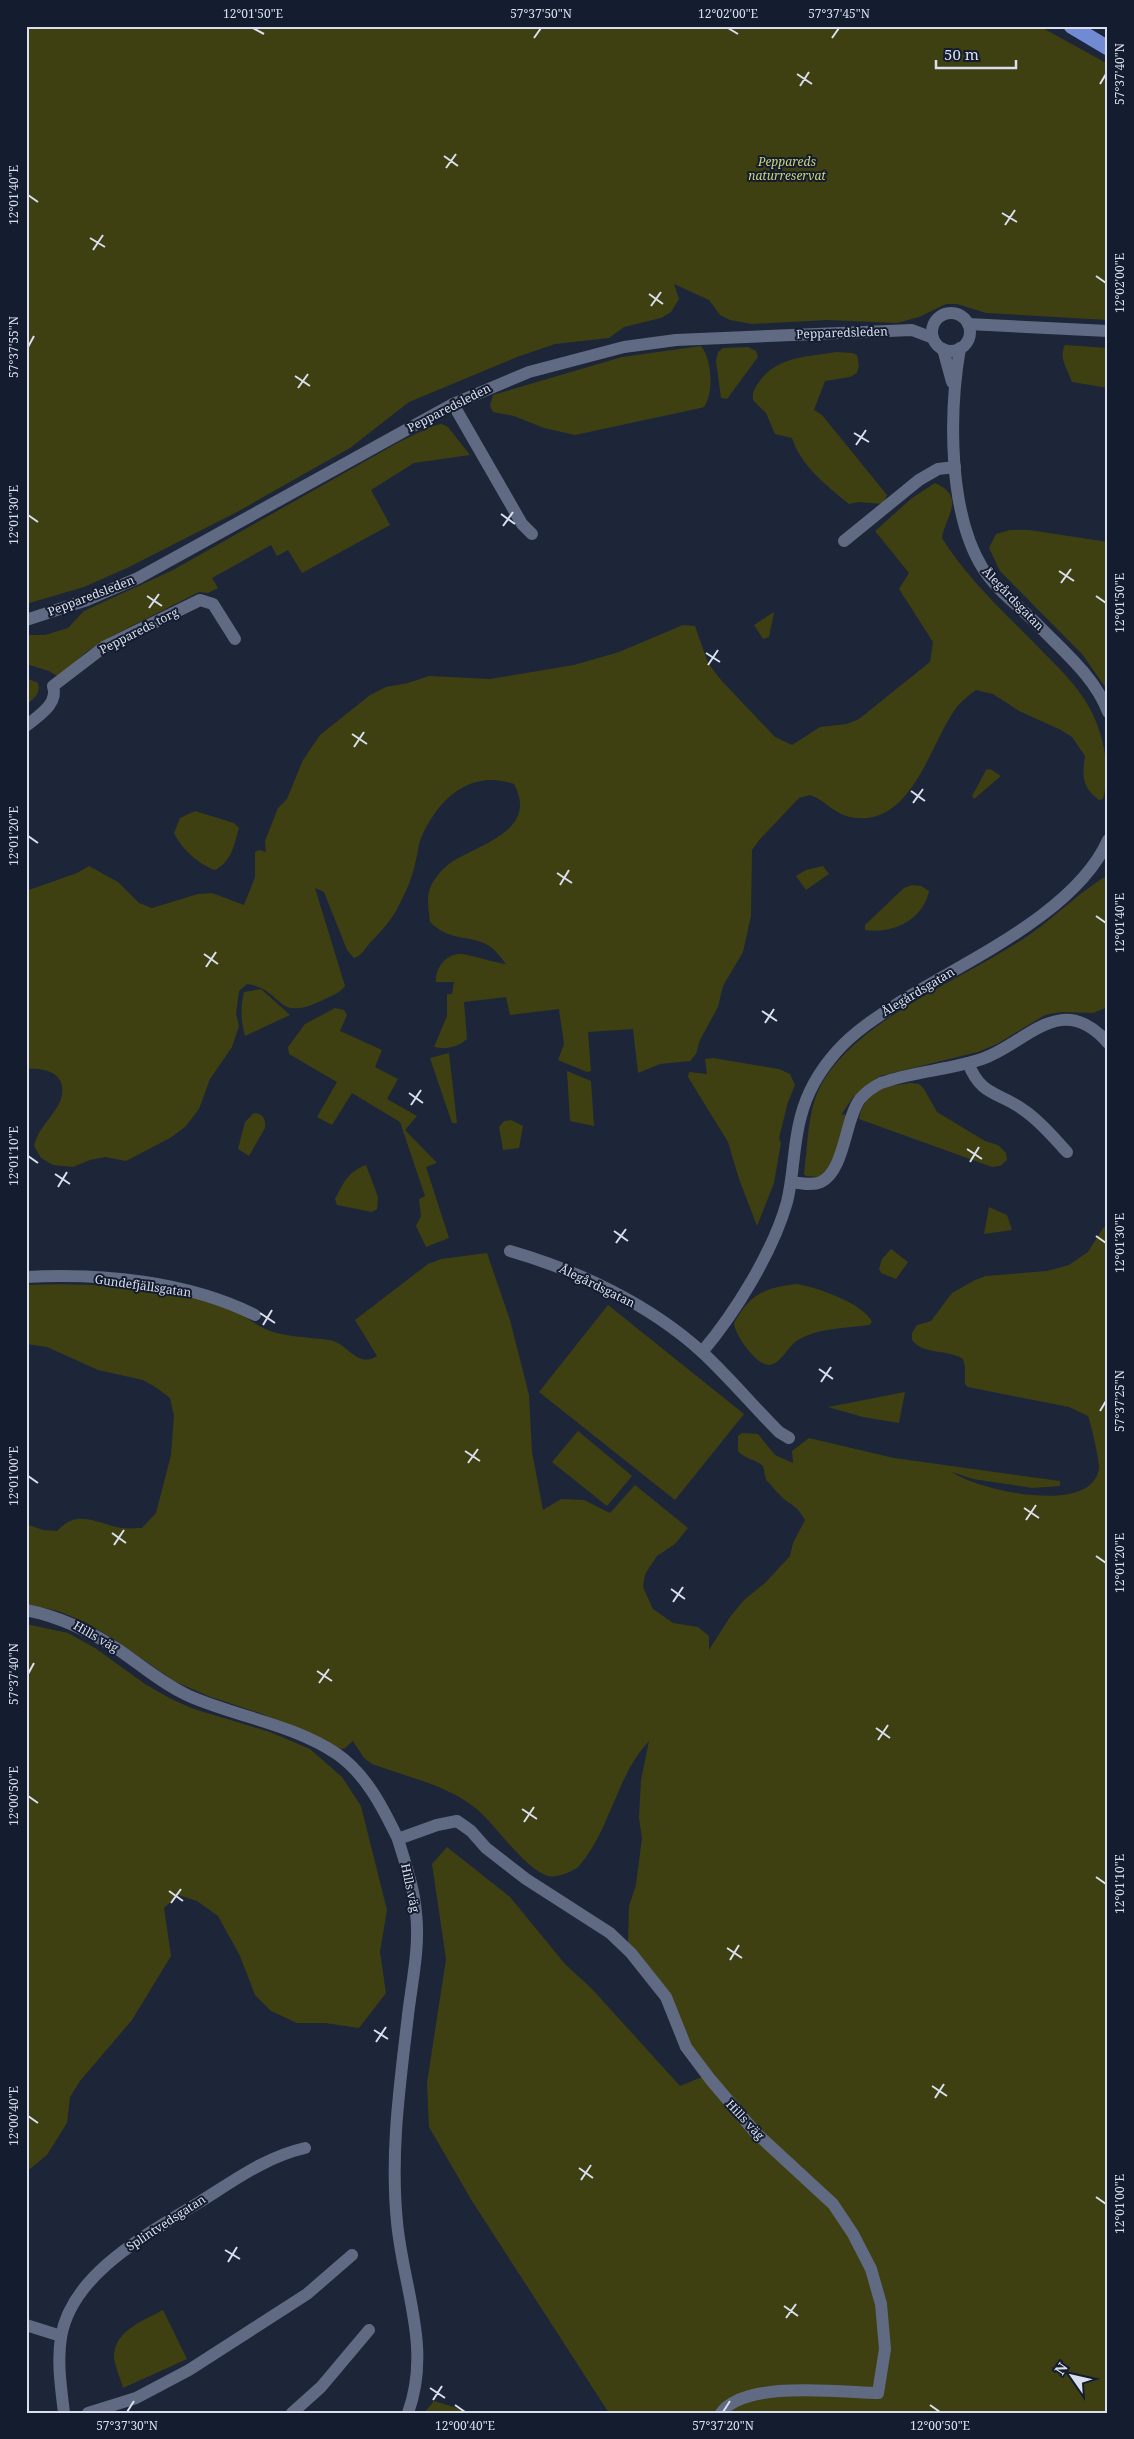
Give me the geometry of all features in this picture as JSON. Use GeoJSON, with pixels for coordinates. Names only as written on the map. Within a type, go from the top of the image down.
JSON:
{"type":"FeatureCollection","features":[{"type":"Feature","properties":{"kind":"highway"},"geometry":{"type":"LineString","coordinates":[[1071,26],[1108,48]]}},
{"type":"Feature","properties":{"kind":"street","name":"Pepparedsleden"},"geometry":{"type":"LineString","coordinates":[[26,620],[87,600],[138,578],[453,404],[529,372],[624,347],[717,337],[912,330],[936,321],[946,314],[960,316],[968,324],[1005,327],[1042,326],[1108,331]]}},
{"type":"Feature","properties":{"kind":"street"},"geometry":{"type":"LineString","coordinates":[[933,338],[932,329],[936,321]]}},
{"type":"Feature","properties":{"kind":"street"},"geometry":{"type":"LineString","coordinates":[[964,345],[970,333],[968,324]]}},
{"type":"Feature","properties":{"kind":"street","name":"Pepparedsleden"},"geometry":{"type":"LineString","coordinates":[[912,330],[933,338],[943,349],[953,351],[977,336],[1005,327]]}},
{"type":"Feature","properties":{"kind":"street","name":"Ålegårdsgatan"},"geometry":{"type":"LineString","coordinates":[[964,345],[954,389],[955,468],[958,501],[964,530],[982,568],[1071,658],[1102,697],[1108,712]]}},
{"type":"Feature","properties":{"kind":"street","name":"Ålegårdsgatan"},"geometry":{"type":"LineString","coordinates":[[943,349],[954,389]]}},
{"type":"Feature","properties":{"kind":"street"},"geometry":{"type":"LineString","coordinates":[[453,404],[522,524],[532,534]]}},
{"type":"Feature","properties":{"kind":"street"},"geometry":{"type":"LineString","coordinates":[[844,541],[919,480],[938,469],[955,468]]}},
{"type":"Feature","properties":{"kind":"street","name":"Peppareds torg"},"geometry":{"type":"LineString","coordinates":[[26,726],[51,703],[54,695],[53,686],[91,656],[200,600],[213,604],[235,639]]}},
{"type":"Feature","properties":{"kind":"street","name":"Ålegårdsgatan"},"geometry":{"type":"LineString","coordinates":[[702,1352],[724,1326],[762,1258],[782,1216],[791,1182],[800,1116],[815,1081],[837,1050],[873,1019],[1021,929],[1059,901],[1085,877],[1107,842]]}},
{"type":"Feature","properties":{"kind":"street"},"geometry":{"type":"LineString","coordinates":[[791,1182],[816,1183],[828,1176],[839,1156],[857,1104],[875,1087],[888,1081],[988,1057],[1034,1028],[1052,1021],[1078,1023],[1093,1030],[1108,1043]]}},
{"type":"Feature","properties":{"kind":"street"},"geometry":{"type":"LineString","coordinates":[[968,1062],[975,1080],[984,1089],[1025,1111],[1067,1152]]}},
{"type":"Feature","properties":{"kind":"street","name":"Ålegårdsgatan"},"geometry":{"type":"LineString","coordinates":[[510,1251],[558,1267],[625,1298],[680,1334],[702,1352],[779,1432],[788,1438]]}},
{"type":"Feature","properties":{"kind":"street","name":"Gundefjällsgatan"},"geometry":{"type":"LineString","coordinates":[[26,1277],[69,1276],[153,1285],[216,1298],[255,1315]]}},
{"type":"Feature","properties":{"kind":"street","name":"Hills väg"},"geometry":{"type":"LineString","coordinates":[[26,1610],[59,1618],[91,1633],[182,1693],[287,1730],[337,1754],[381,1803],[398,1839],[411,1882],[416,1913],[416,1948],[396,2112],[393,2166],[397,2224],[418,2345],[418,2373],[408,2413]]}},
{"type":"Feature","properties":{"kind":"street","name":"Hills väg"},"geometry":{"type":"LineString","coordinates":[[398,1839],[437,1825],[457,1821],[471,1831],[486,1848],[526,1879],[610,1933],[632,1953],[666,1997],[686,2047],[710,2079],[755,2132],[833,2204],[853,2234],[871,2269],[881,2304],[885,2349],[878,2393],[762,2392],[736,2399],[721,2413]]}},
{"type":"Feature","properties":{"kind":"street","name":"Splintvedsgatan"},"geometry":{"type":"LineString","coordinates":[[64,2413],[59,2379],[62,2336],[69,2315],[84,2288],[104,2266],[126,2248],[274,2158],[304,2148]]}},
{"type":"Feature","properties":{"kind":"street"},"geometry":{"type":"LineString","coordinates":[[88,2413],[136,2398],[189,2370],[307,2294],[352,2255]]}},
{"type":"Feature","properties":{"kind":"street"},"geometry":{"type":"LineString","coordinates":[[26,2325],[62,2336]]}},
{"type":"Feature","properties":{"kind":"street"},"geometry":{"type":"LineString","coordinates":[[292,2413],[320,2387],[369,2330]]}},
{"type":"Feature","properties":{"kind":"green space","name":"Peppareds naturreservat"},"geometry":{"type":"Polygon","coordinates":[[[26,26],[1039,26],[1108,64],[1108,320],[986,313],[957,304],[946,304],[919,317],[897,323],[828,320],[752,324],[730,320],[720,315],[709,300],[674,284],[679,299],[671,312],[661,318],[624,327],[609,338],[555,344],[517,357],[409,402],[350,448],[237,512],[129,567],[84,587],[26,604],[26,26]]]}},
{"type":"Feature","properties":{"kind":"green space"},"geometry":{"type":"Polygon","coordinates":[[[1065,345],[1108,348],[1108,388],[1072,382],[1063,359],[1065,345]]]}},
{"type":"Feature","properties":{"kind":"green space"},"geometry":{"type":"Polygon","coordinates":[[[701,346],[708,359],[710,376],[709,393],[704,407],[575,435],[544,428],[514,416],[493,412],[490,406],[493,395],[622,357],[701,346]]]}},
{"type":"Feature","properties":{"kind":"green space"},"geometry":{"type":"Polygon","coordinates":[[[748,347],[756,351],[758,357],[727,399],[721,398],[716,361],[718,352],[723,348],[748,347]]]}},
{"type":"Feature","properties":{"kind":"green space"},"geometry":{"type":"Polygon","coordinates":[[[837,352],[857,355],[859,366],[857,373],[850,377],[825,381],[814,410],[822,415],[887,495],[883,504],[859,502],[849,504],[824,483],[808,466],[792,438],[775,434],[766,413],[753,400],[755,388],[766,373],[775,367],[794,359],[837,352]]]}},
{"type":"Feature","properties":{"kind":"green space"},"geometry":{"type":"Polygon","coordinates":[[[442,424],[448,427],[470,455],[414,463],[371,490],[390,525],[302,573],[288,550],[277,556],[271,545],[212,578],[218,588],[208,593],[199,592],[112,636],[86,652],[59,677],[49,671],[26,664],[26,635],[45,635],[68,628],[84,611],[173,570],[399,442],[432,426],[442,424]]]}},
{"type":"Feature","properties":{"kind":"green space"},"geometry":{"type":"Polygon","coordinates":[[[935,483],[945,489],[952,501],[952,508],[942,538],[952,553],[988,596],[1066,676],[1079,691],[1089,707],[1099,729],[1105,752],[1106,776],[1103,799],[1099,800],[1086,786],[1084,781],[1085,756],[1072,737],[1019,711],[993,694],[976,690],[961,702],[954,711],[914,784],[901,800],[886,812],[868,818],[846,816],[810,795],[799,798],[760,839],[752,850],[751,916],[743,952],[723,986],[718,1007],[700,1040],[696,1054],[690,1061],[660,1064],[638,1073],[633,1029],[588,1032],[591,1071],[587,1072],[558,1060],[564,1044],[559,1009],[510,1015],[506,997],[464,1002],[467,1039],[452,1047],[434,1047],[447,1016],[447,994],[452,994],[454,982],[436,982],[441,964],[449,957],[459,954],[506,964],[485,943],[446,933],[430,922],[428,896],[438,875],[449,864],[460,857],[501,835],[512,825],[518,814],[520,800],[514,784],[498,780],[470,784],[446,800],[428,824],[420,841],[410,882],[397,909],[387,924],[359,955],[354,958],[347,950],[324,892],[315,888],[345,986],[323,1000],[296,1008],[287,1007],[259,987],[247,984],[239,991],[236,1014],[239,1026],[232,1047],[210,1079],[199,1109],[185,1127],[170,1138],[126,1161],[105,1157],[90,1160],[73,1167],[53,1165],[41,1158],[34,1146],[36,1139],[59,1105],[62,1090],[59,1078],[54,1074],[41,1069],[26,1069],[26,891],[77,873],[89,866],[118,882],[139,903],[152,908],[198,894],[212,893],[244,905],[255,877],[255,852],[259,850],[266,852],[265,841],[278,808],[287,799],[303,760],[320,735],[370,695],[386,687],[408,683],[429,676],[490,679],[574,665],[619,652],[683,625],[695,626],[708,663],[721,680],[775,737],[792,745],[820,727],[847,724],[859,719],[930,662],[933,642],[899,589],[909,573],[875,531],[912,498],[935,483]]]}},
{"type":"Feature","properties":{"kind":"green space"},"geometry":{"type":"Polygon","coordinates":[[[1010,530],[1029,530],[1108,542],[1108,691],[1082,654],[1000,571],[989,548],[996,534],[1010,530]]]}},
{"type":"Feature","properties":{"kind":"green space"},"geometry":{"type":"Polygon","coordinates":[[[774,612],[769,637],[763,639],[754,625],[774,612]]]}},
{"type":"Feature","properties":{"kind":"green space"},"geometry":{"type":"Polygon","coordinates":[[[26,678],[38,683],[39,690],[36,696],[26,705],[26,678]]]}},
{"type":"Feature","properties":{"kind":"green space"},"geometry":{"type":"Polygon","coordinates":[[[990,769],[1001,776],[974,799],[972,796],[986,770],[990,769]]]}},
{"type":"Feature","properties":{"kind":"green space"},"geometry":{"type":"Polygon","coordinates":[[[195,811],[234,823],[239,828],[229,857],[215,870],[191,855],[174,833],[180,818],[195,811]]]}},
{"type":"Feature","properties":{"kind":"green space"},"geometry":{"type":"Polygon","coordinates":[[[823,866],[829,874],[806,890],[796,876],[806,870],[823,866]]]}},
{"type":"Feature","properties":{"kind":"green space"},"geometry":{"type":"Polygon","coordinates":[[[1108,875],[1108,1007],[1093,1013],[1061,1012],[1045,1015],[997,1044],[978,1052],[880,1076],[853,1097],[841,1115],[845,1114],[846,1119],[833,1158],[824,1172],[819,1177],[806,1176],[804,1174],[809,1129],[816,1095],[839,1061],[861,1038],[917,1000],[1006,950],[1032,933],[1088,888],[1108,875]]]}},
{"type":"Feature","properties":{"kind":"green space"},"geometry":{"type":"Polygon","coordinates":[[[912,885],[921,886],[929,891],[926,901],[913,917],[905,923],[886,930],[865,930],[865,925],[904,888],[912,885]]]}},
{"type":"Feature","properties":{"kind":"green space"},"geometry":{"type":"Polygon","coordinates":[[[261,989],[290,1015],[245,1036],[242,1014],[244,992],[261,989]]]}},
{"type":"Feature","properties":{"kind":"green space"},"geometry":{"type":"Polygon","coordinates":[[[335,1008],[344,1010],[347,1015],[340,1031],[382,1050],[375,1067],[398,1079],[387,1099],[417,1116],[405,1130],[437,1163],[426,1167],[449,1238],[426,1247],[416,1226],[421,1216],[419,1199],[425,1196],[400,1122],[352,1093],[332,1125],[317,1117],[337,1082],[289,1054],[288,1047],[305,1024],[335,1008]]]}},
{"type":"Feature","properties":{"kind":"green space"},"geometry":{"type":"Polygon","coordinates":[[[449,1053],[457,1123],[452,1123],[430,1058],[449,1053]]]}},
{"type":"Feature","properties":{"kind":"green space"},"geometry":{"type":"Polygon","coordinates":[[[713,1058],[779,1069],[790,1074],[795,1085],[788,1102],[779,1138],[781,1143],[774,1183],[757,1226],[739,1179],[728,1142],[688,1077],[689,1072],[707,1074],[705,1059],[713,1058]]]}},
{"type":"Feature","properties":{"kind":"green space"},"geometry":{"type":"Polygon","coordinates":[[[567,1071],[591,1081],[594,1126],[570,1121],[567,1071]]]}},
{"type":"Feature","properties":{"kind":"green space"},"geometry":{"type":"Polygon","coordinates":[[[911,1083],[919,1084],[924,1089],[937,1112],[985,1141],[998,1145],[1006,1153],[1007,1160],[1000,1166],[992,1167],[859,1119],[866,1102],[878,1091],[911,1083]]]}},
{"type":"Feature","properties":{"kind":"green space"},"geometry":{"type":"Polygon","coordinates":[[[254,1113],[260,1114],[263,1118],[265,1128],[249,1156],[238,1149],[245,1122],[254,1113]]]}},
{"type":"Feature","properties":{"kind":"green space"},"geometry":{"type":"Polygon","coordinates":[[[511,1120],[523,1126],[519,1148],[503,1150],[499,1127],[504,1121],[511,1120]]]}},
{"type":"Feature","properties":{"kind":"green space"},"geometry":{"type":"Polygon","coordinates":[[[366,1165],[378,1197],[377,1209],[372,1212],[337,1205],[335,1199],[347,1178],[366,1165]]]}},
{"type":"Feature","properties":{"kind":"green space"},"geometry":{"type":"Polygon","coordinates":[[[989,1207],[1007,1215],[1012,1230],[984,1234],[989,1207]]]}},
{"type":"Feature","properties":{"kind":"green space"},"geometry":{"type":"Polygon","coordinates":[[[1108,1225],[1108,2413],[609,2413],[472,2201],[429,2127],[427,2083],[446,1959],[432,1864],[447,1847],[510,1897],[565,1964],[592,1989],[680,2086],[709,2074],[628,1942],[629,1906],[636,1885],[642,1838],[639,1818],[641,1780],[649,1741],[629,1770],[599,1836],[579,1866],[564,1874],[548,1876],[539,1872],[521,1857],[486,1818],[468,1802],[442,1789],[372,1764],[364,1758],[353,1741],[344,1749],[338,1748],[262,1714],[208,1696],[174,1681],[112,1638],[85,1622],[58,1611],[26,1604],[26,1524],[43,1530],[57,1531],[73,1520],[88,1519],[122,1528],[142,1528],[156,1513],[171,1455],[174,1416],[170,1398],[143,1380],[98,1370],[47,1347],[26,1344],[26,1285],[108,1286],[149,1290],[212,1300],[231,1308],[272,1332],[329,1340],[336,1342],[358,1357],[370,1359],[377,1356],[355,1320],[428,1264],[441,1259],[487,1253],[510,1320],[529,1395],[532,1452],[543,1510],[561,1499],[584,1500],[610,1513],[635,1485],[688,1528],[675,1544],[657,1556],[645,1574],[643,1587],[653,1609],[673,1623],[698,1627],[709,1636],[709,1650],[730,1617],[744,1600],[766,1582],[790,1556],[793,1543],[805,1520],[796,1507],[784,1499],[766,1480],[763,1466],[738,1451],[738,1436],[742,1433],[758,1434],[775,1455],[793,1463],[792,1451],[809,1438],[894,1458],[1060,1481],[1060,1486],[1032,1488],[973,1479],[952,1472],[965,1479],[1008,1492],[1056,1496],[1077,1492],[1092,1483],[1099,1464],[1088,1416],[1069,1407],[968,1387],[965,1384],[963,1359],[922,1348],[912,1340],[912,1333],[917,1325],[931,1321],[952,1293],[975,1280],[986,1276],[1047,1271],[1069,1265],[1088,1252],[1103,1228],[1108,1225]]]}},
{"type":"Feature","properties":{"kind":"green space"},"geometry":{"type":"Polygon","coordinates":[[[891,1249],[908,1262],[896,1279],[881,1273],[879,1269],[882,1259],[891,1249]]]}},
{"type":"Feature","properties":{"kind":"green space"},"geometry":{"type":"Polygon","coordinates":[[[796,1284],[826,1292],[850,1303],[867,1315],[872,1322],[869,1325],[832,1329],[806,1336],[794,1343],[777,1362],[769,1365],[764,1364],[747,1348],[738,1334],[734,1323],[746,1305],[759,1294],[767,1290],[796,1284]]]}},
{"type":"Feature","properties":{"kind":"green space"},"geometry":{"type":"Polygon","coordinates":[[[608,1305],[744,1414],[675,1500],[539,1392],[608,1305]]]}},
{"type":"Feature","properties":{"kind":"green space"},"geometry":{"type":"Polygon","coordinates":[[[905,1392],[899,1423],[863,1417],[828,1407],[905,1392]]]}},
{"type":"Feature","properties":{"kind":"green space"},"geometry":{"type":"Polygon","coordinates":[[[578,1431],[632,1476],[607,1506],[552,1462],[578,1431]]]}},
{"type":"Feature","properties":{"kind":"green space"},"geometry":{"type":"Polygon","coordinates":[[[26,1624],[68,1633],[95,1648],[145,1684],[171,1699],[194,1709],[270,1732],[310,1749],[342,1777],[361,1806],[387,1910],[380,1952],[386,1993],[359,2028],[325,2023],[297,2023],[271,2011],[255,1995],[240,1956],[218,1916],[197,1901],[178,1895],[164,1908],[171,1956],[132,2020],[80,2081],[70,2097],[67,2123],[47,2155],[26,2172],[26,1624]]]}},
{"type":"Feature","properties":{"kind":"green space"},"geometry":{"type":"Polygon","coordinates":[[[163,2310],[187,2359],[123,2388],[114,2358],[116,2345],[120,2338],[133,2326],[163,2310]]]}},
{"type":"Feature","properties":{"kind":"green space"},"geometry":{"type":"Polygon","coordinates":[[[434,2401],[473,2413],[424,2413],[434,2401]]]}}]}
